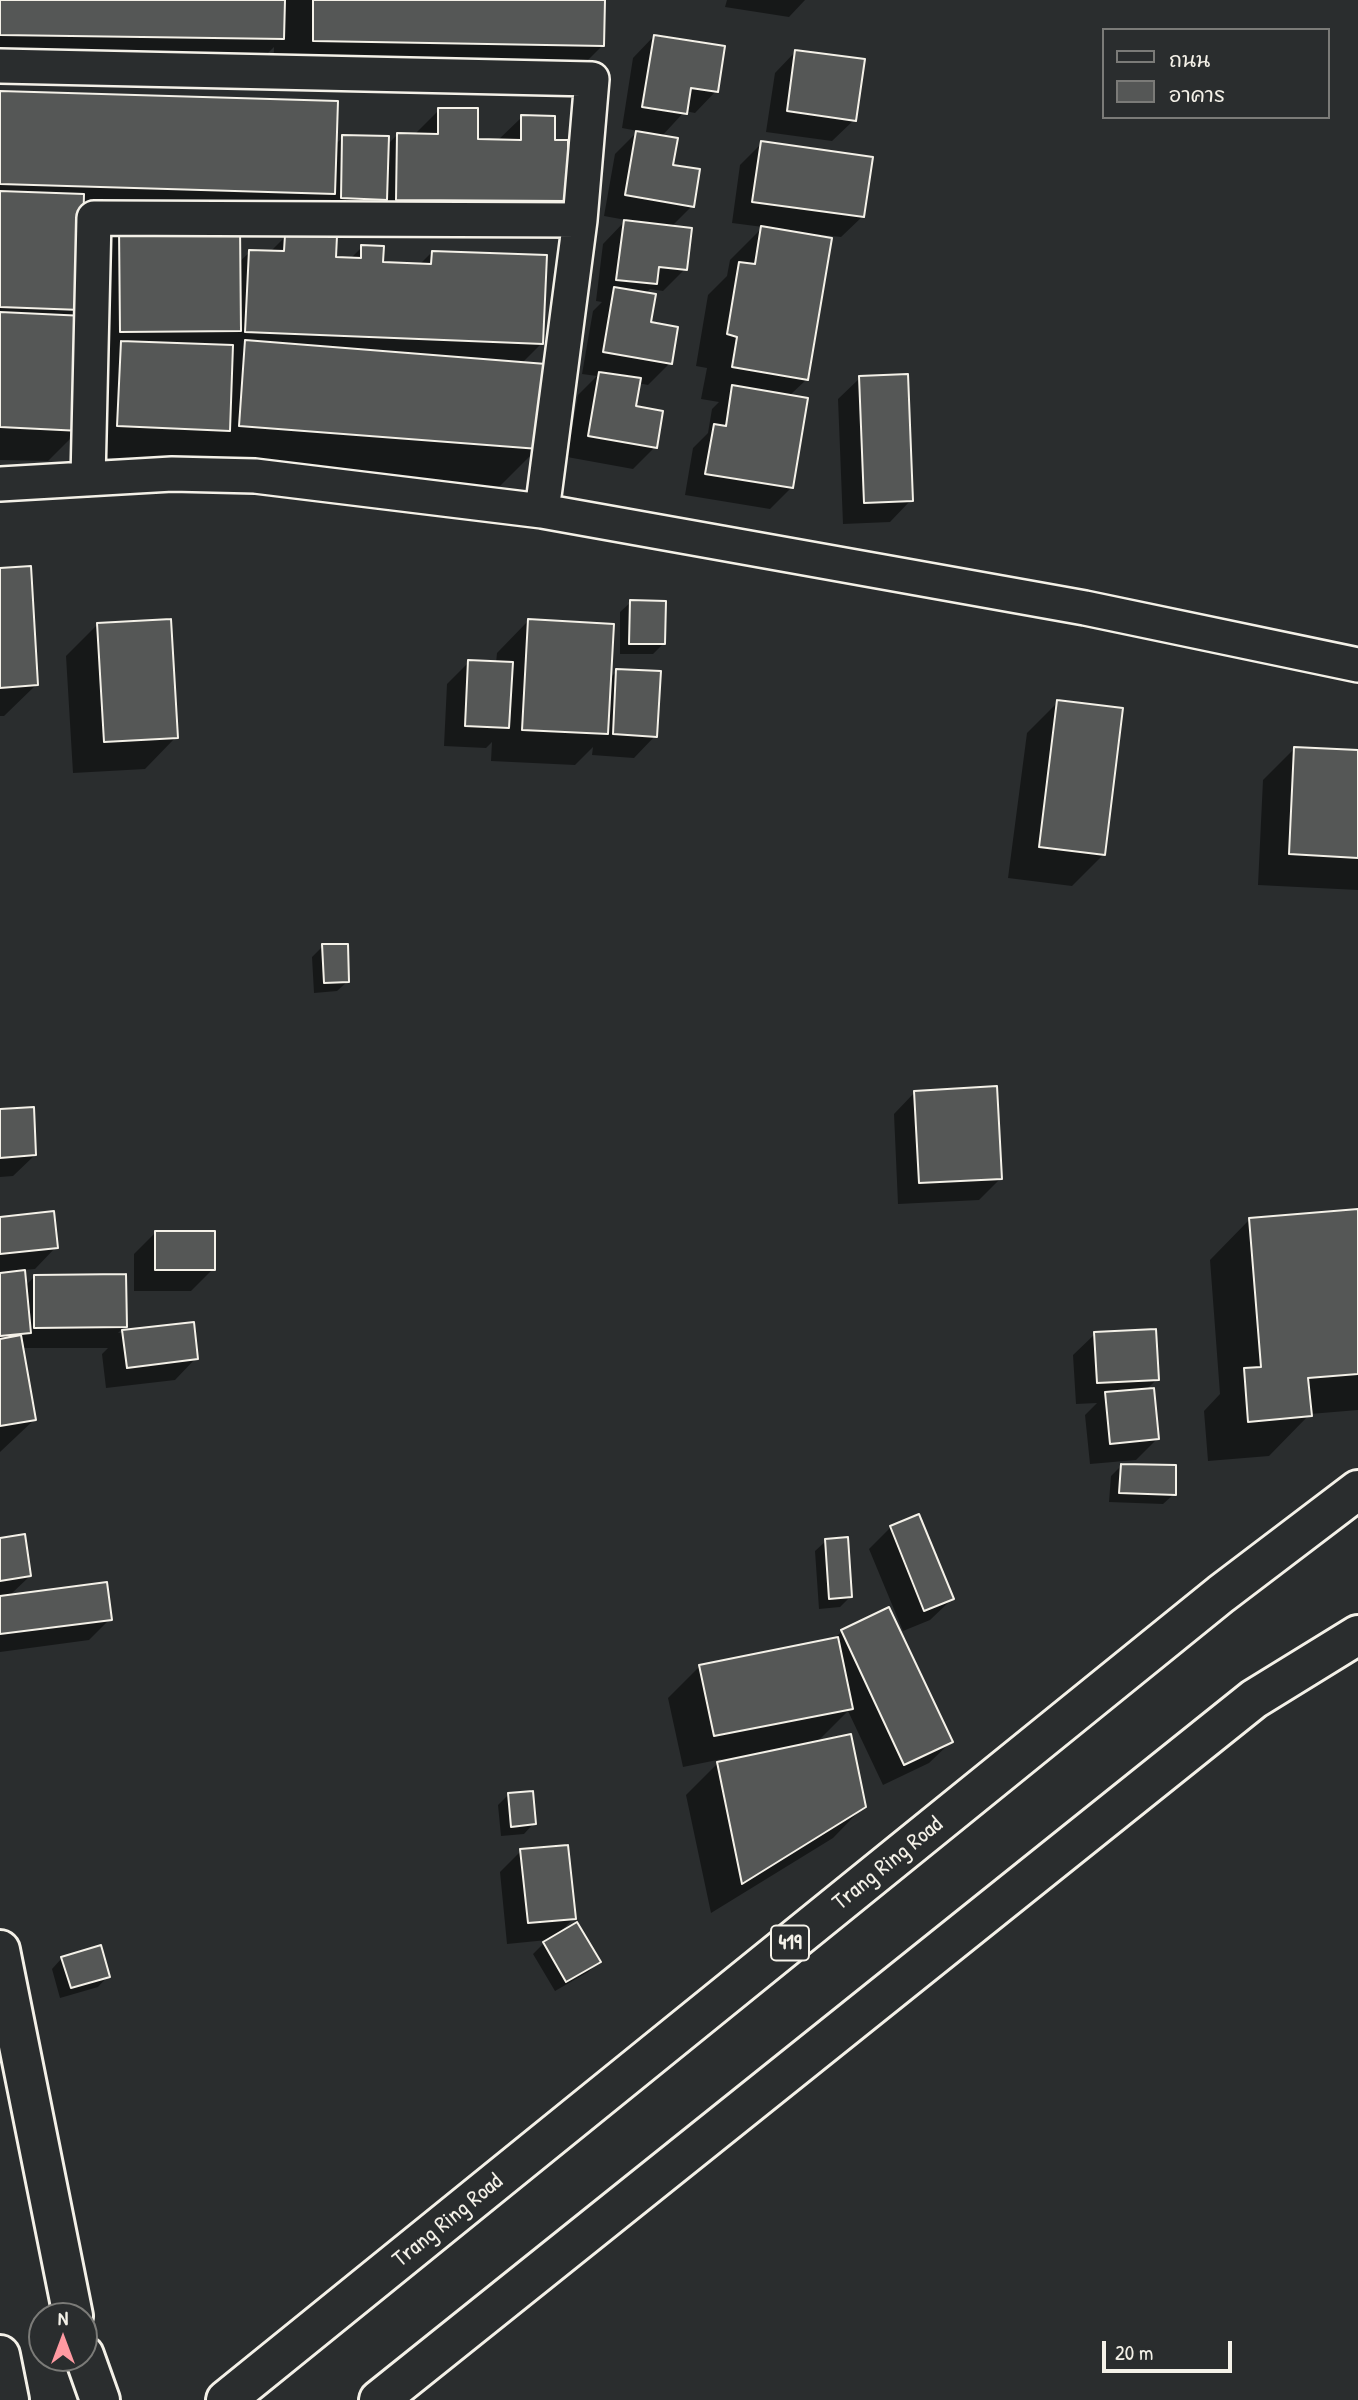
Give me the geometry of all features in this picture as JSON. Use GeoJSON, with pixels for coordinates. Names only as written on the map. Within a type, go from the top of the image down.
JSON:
{"type":"FeatureCollection","features":[{"type":"Feature","properties":{"kind":"main road","name":"Trang Ring Road"},"geometry":{"type":"LineString","coordinates":[[226,2400],[1222,1594],[1358,1490]]}},
{"type":"Feature","properties":{"kind":"main road"},"geometry":{"type":"LineString","coordinates":[[379,2400],[1254,1699],[1358,1635]]}},
{"type":"Feature","properties":{"kind":"main road"},"geometry":{"type":"LineString","coordinates":[[0,1950],[70,2302]]}},
{"type":"Feature","properties":{"kind":"main road"},"geometry":{"type":"LineString","coordinates":[[0,2356],[9,2400]]}},
{"type":"Feature","properties":{"kind":"main road"},"geometry":{"type":"LineString","coordinates":[[90,2372],[100,2400]]}},
{"type":"Feature","properties":{"kind":"street"},"geometry":{"type":"LineString","coordinates":[[0,66],[592,79],[580,220],[542,511]]}},
{"type":"Feature","properties":{"kind":"street"},"geometry":{"type":"LineString","coordinates":[[88,479],[94,218],[580,220]]}},
{"type":"Feature","properties":{"kind":"street"},"geometry":{"type":"LineString","coordinates":[[0,484],[172,474],[255,476],[542,511],[1085,608],[1358,665]]}},
{"type":"Feature","properties":{"kind":"building"},"geometry":{"type":"Polygon","coordinates":[[[0,0],[285,0],[284,39],[0,35],[0,0]]]}},
{"type":"Feature","properties":{"kind":"building"},"geometry":{"type":"Polygon","coordinates":[[[313,0],[605,0],[604,46],[313,41],[313,0]]]}},
{"type":"Feature","properties":{"kind":"building"},"geometry":{"type":"Polygon","coordinates":[[[654,35],[725,46],[718,92],[691,88],[687,114],[642,107],[654,35]]]}},
{"type":"Feature","properties":{"kind":"building"},"geometry":{"type":"Polygon","coordinates":[[[795,50],[865,59],[856,121],[787,111],[795,50]]]}},
{"type":"Feature","properties":{"kind":"building"},"geometry":{"type":"Polygon","coordinates":[[[0,91],[338,101],[335,194],[0,184],[0,91]]]}},
{"type":"Feature","properties":{"kind":"building"},"geometry":{"type":"Polygon","coordinates":[[[438,108],[478,108],[478,139],[521,140],[521,115],[555,116],[555,140],[568,140],[568,201],[396,200],[397,133],[438,134],[438,108]]]}},
{"type":"Feature","properties":{"kind":"building"},"geometry":{"type":"Polygon","coordinates":[[[636,131],[678,138],[673,165],[700,169],[694,207],[625,195],[636,131]]]}},
{"type":"Feature","properties":{"kind":"building"},"geometry":{"type":"Polygon","coordinates":[[[342,135],[389,136],[387,200],[341,198],[342,135]]]}},
{"type":"Feature","properties":{"kind":"building"},"geometry":{"type":"Polygon","coordinates":[[[761,141],[873,157],[864,217],[752,202],[761,141]]]}},
{"type":"Feature","properties":{"kind":"building"},"geometry":{"type":"Polygon","coordinates":[[[0,191],[84,194],[81,310],[0,307],[0,191]]]}},
{"type":"Feature","properties":{"kind":"building"},"geometry":{"type":"Polygon","coordinates":[[[624,220],[692,228],[687,270],[659,267],[657,284],[616,280],[624,220]]]}},
{"type":"Feature","properties":{"kind":"building"},"geometry":{"type":"Polygon","coordinates":[[[240,225],[241,331],[120,332],[119,227],[240,225]]]}},
{"type":"Feature","properties":{"kind":"building"},"geometry":{"type":"Polygon","coordinates":[[[761,226],[832,238],[808,380],[732,367],[737,337],[727,334],[739,262],[755,264],[761,226]]]}},
{"type":"Feature","properties":{"kind":"building"},"geometry":{"type":"Polygon","coordinates":[[[285,235],[337,236],[336,257],[361,258],[361,245],[384,246],[383,262],[431,264],[432,251],[547,255],[543,344],[245,332],[249,250],[284,251],[285,235]]]}},
{"type":"Feature","properties":{"kind":"building"},"geometry":{"type":"Polygon","coordinates":[[[614,287],[656,294],[651,322],[678,327],[672,364],[603,352],[614,287]]]}},
{"type":"Feature","properties":{"kind":"building"},"geometry":{"type":"Polygon","coordinates":[[[0,312],[85,316],[81,431],[0,427],[0,312]]]}},
{"type":"Feature","properties":{"kind":"building"},"geometry":{"type":"Polygon","coordinates":[[[245,340],[546,364],[539,449],[239,426],[245,340]]]}},
{"type":"Feature","properties":{"kind":"building"},"geometry":{"type":"Polygon","coordinates":[[[121,341],[233,345],[230,431],[117,426],[121,341]]]}},
{"type":"Feature","properties":{"kind":"building"},"geometry":{"type":"Polygon","coordinates":[[[599,372],[641,378],[636,406],[663,411],[657,448],[588,436],[599,372]]]}},
{"type":"Feature","properties":{"kind":"building"},"geometry":{"type":"Polygon","coordinates":[[[908,374],[913,501],[864,503],[859,376],[908,374]]]}},
{"type":"Feature","properties":{"kind":"building"},"geometry":{"type":"Polygon","coordinates":[[[732,385],[808,398],[793,488],[705,474],[714,424],[726,426],[732,385]]]}},
{"type":"Feature","properties":{"kind":"building"},"geometry":{"type":"Polygon","coordinates":[[[31,566],[38,685],[0,688],[0,568],[31,566]]]}},
{"type":"Feature","properties":{"kind":"building"},"geometry":{"type":"Polygon","coordinates":[[[630,600],[666,601],[665,644],[629,644],[630,600]]]}},
{"type":"Feature","properties":{"kind":"building"},"geometry":{"type":"Polygon","coordinates":[[[171,619],[178,738],[104,742],[97,623],[171,619]]]}},
{"type":"Feature","properties":{"kind":"building"},"geometry":{"type":"Polygon","coordinates":[[[528,619],[614,624],[608,734],[522,730],[528,619]]]}},
{"type":"Feature","properties":{"kind":"building"},"geometry":{"type":"Polygon","coordinates":[[[468,660],[513,662],[509,728],[465,726],[468,660]]]}},
{"type":"Feature","properties":{"kind":"building"},"geometry":{"type":"Polygon","coordinates":[[[616,669],[661,671],[657,737],[613,734],[616,669]]]}},
{"type":"Feature","properties":{"kind":"building"},"geometry":{"type":"Polygon","coordinates":[[[1057,700],[1123,708],[1105,855],[1039,847],[1057,700]]]}},
{"type":"Feature","properties":{"kind":"building"},"geometry":{"type":"Polygon","coordinates":[[[1294,747],[1358,750],[1358,858],[1289,854],[1294,747]]]}},
{"type":"Feature","properties":{"kind":"building"},"geometry":{"type":"Polygon","coordinates":[[[322,944],[348,944],[349,982],[324,983],[322,944]]]}},
{"type":"Feature","properties":{"kind":"building"},"geometry":{"type":"Polygon","coordinates":[[[997,1086],[1002,1179],[919,1183],[914,1091],[997,1086]]]}},
{"type":"Feature","properties":{"kind":"building"},"geometry":{"type":"Polygon","coordinates":[[[34,1107],[36,1155],[0,1158],[0,1109],[34,1107]]]}},
{"type":"Feature","properties":{"kind":"building"},"geometry":{"type":"Polygon","coordinates":[[[1358,1209],[1358,1374],[1308,1378],[1312,1416],[1248,1422],[1244,1368],[1261,1367],[1249,1218],[1358,1209]]]}},
{"type":"Feature","properties":{"kind":"building"},"geometry":{"type":"Polygon","coordinates":[[[54,1211],[58,1248],[0,1254],[0,1217],[54,1211]]]}},
{"type":"Feature","properties":{"kind":"building"},"geometry":{"type":"Polygon","coordinates":[[[155,1231],[215,1231],[215,1270],[155,1270],[155,1231]]]}},
{"type":"Feature","properties":{"kind":"building"},"geometry":{"type":"Polygon","coordinates":[[[25,1270],[31,1333],[0,1336],[0,1273],[25,1270]]]}},
{"type":"Feature","properties":{"kind":"building"},"geometry":{"type":"Polygon","coordinates":[[[126,1274],[127,1327],[34,1328],[34,1275],[126,1274]]]}},
{"type":"Feature","properties":{"kind":"building"},"geometry":{"type":"Polygon","coordinates":[[[194,1322],[198,1359],[127,1368],[122,1330],[194,1322]]]}},
{"type":"Feature","properties":{"kind":"building"},"geometry":{"type":"Polygon","coordinates":[[[1156,1329],[1159,1380],[1097,1383],[1094,1332],[1156,1329]]]}},
{"type":"Feature","properties":{"kind":"building"},"geometry":{"type":"Polygon","coordinates":[[[21,1335],[36,1420],[0,1426],[0,1339],[21,1335]]]}},
{"type":"Feature","properties":{"kind":"building"},"geometry":{"type":"Polygon","coordinates":[[[1154,1388],[1159,1439],[1110,1444],[1105,1392],[1154,1388]]]}},
{"type":"Feature","properties":{"kind":"building"},"geometry":{"type":"Polygon","coordinates":[[[1121,1464],[1176,1465],[1176,1495],[1119,1493],[1121,1464]]]}},
{"type":"Feature","properties":{"kind":"building"},"geometry":{"type":"Polygon","coordinates":[[[919,1514],[954,1599],[924,1611],[890,1526],[919,1514]]]}},
{"type":"Feature","properties":{"kind":"building"},"geometry":{"type":"Polygon","coordinates":[[[25,1534],[31,1576],[0,1581],[0,1538],[25,1534]]]}},
{"type":"Feature","properties":{"kind":"building"},"geometry":{"type":"Polygon","coordinates":[[[848,1537],[852,1597],[829,1599],[825,1539],[848,1537]]]}},
{"type":"Feature","properties":{"kind":"building"},"geometry":{"type":"Polygon","coordinates":[[[107,1582],[112,1620],[0,1634],[0,1596],[107,1582]]]}},
{"type":"Feature","properties":{"kind":"building"},"geometry":{"type":"Polygon","coordinates":[[[889,1607],[953,1742],[904,1765],[841,1630],[889,1607]]]}},
{"type":"Feature","properties":{"kind":"building"},"geometry":{"type":"Polygon","coordinates":[[[838,1637],[853,1709],[714,1736],[699,1665],[838,1637]]]}},
{"type":"Feature","properties":{"kind":"building"},"geometry":{"type":"Polygon","coordinates":[[[851,1734],[866,1807],[742,1884],[717,1762],[851,1734]]]}},
{"type":"Feature","properties":{"kind":"building"},"geometry":{"type":"Polygon","coordinates":[[[533,1791],[536,1824],[511,1827],[508,1793],[533,1791]]]}},
{"type":"Feature","properties":{"kind":"building"},"geometry":{"type":"Polygon","coordinates":[[[568,1845],[576,1919],[528,1923],[520,1849],[568,1845]]]}},
{"type":"Feature","properties":{"kind":"building"},"geometry":{"type":"Polygon","coordinates":[[[577,1922],[601,1962],[566,1982],[543,1942],[577,1922]]]}},
{"type":"Feature","properties":{"kind":"building"},"geometry":{"type":"Polygon","coordinates":[[[101,1945],[110,1977],[71,1988],[61,1957],[101,1945]]]}}]}
